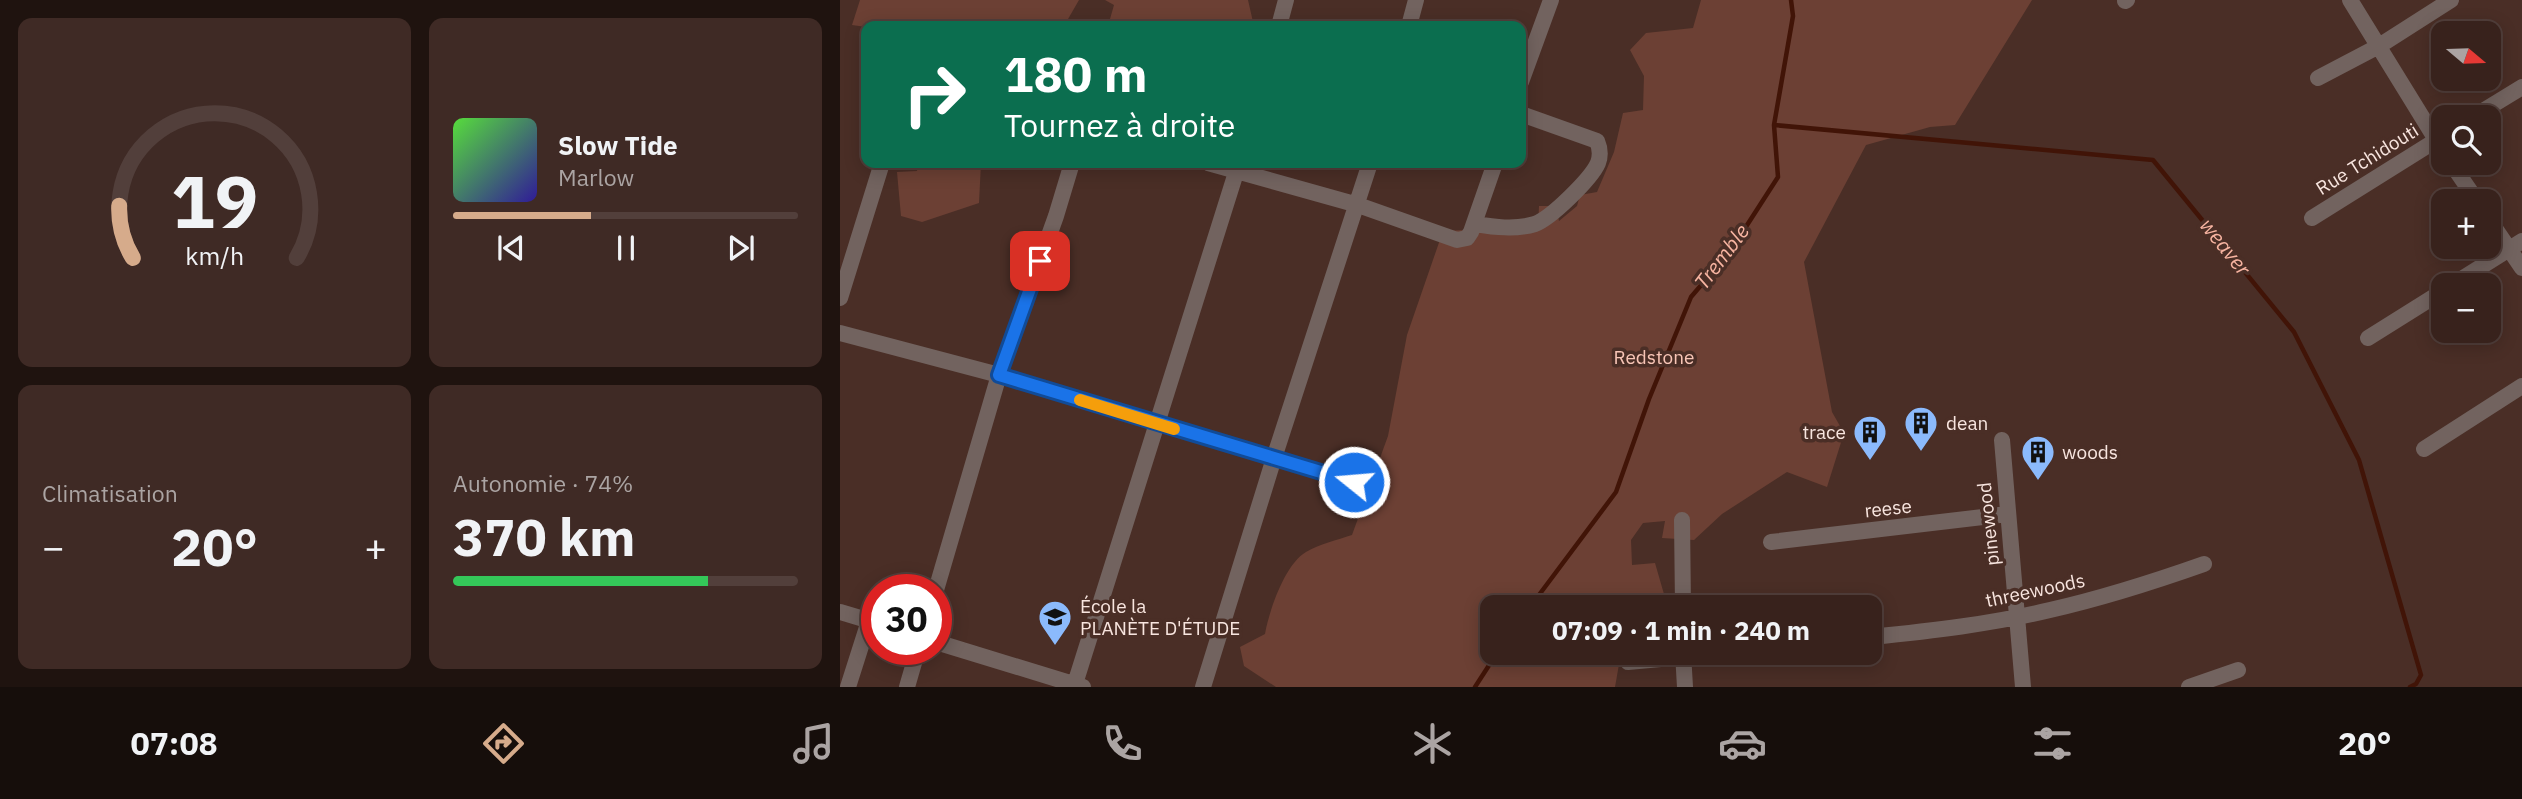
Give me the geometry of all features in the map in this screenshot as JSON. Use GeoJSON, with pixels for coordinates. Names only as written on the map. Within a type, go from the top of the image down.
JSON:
{"type":"FeatureCollection","features":[{"type":"Feature","properties":{"kind":"street"},"geometry":{"type":"LineString","coordinates":[[1280,21],[1286,0]]}},
{"type":"Feature","properties":{"kind":"street"},"geometry":{"type":"LineString","coordinates":[[1410,21],[1416,0]]}},
{"type":"Feature","properties":{"kind":"street"},"geometry":{"type":"LineString","coordinates":[[1526,68],[1550,0]]}},
{"type":"Feature","properties":{"kind":"street"},"geometry":{"type":"LineString","coordinates":[[2350,0],[2431,127]]}},
{"type":"Feature","properties":{"kind":"street"},"geometry":{"type":"LineString","coordinates":[[2318,78],[2379,46],[2451,0]]}},
{"type":"Feature","properties":{"kind":"street"},"geometry":{"type":"LineString","coordinates":[[2493,105],[2522,87]]}},
{"type":"Feature","properties":{"kind":"street"},"geometry":{"type":"LineString","coordinates":[[1474,224],[1500,228],[1539,222],[1562,205],[1597,164],[1600,149],[1597,141],[1526,116]]}},
{"type":"Feature","properties":{"kind":"street","name":"Rue Tchidouti"},"geometry":{"type":"LineString","coordinates":[[2312,218],[2431,149]]}},
{"type":"Feature","properties":{"kind":"street"},"geometry":{"type":"LineString","coordinates":[[840,298],[880,168]]}},
{"type":"Feature","properties":{"kind":"street"},"geometry":{"type":"LineString","coordinates":[[941,574],[999,375],[1070,168]]}},
{"type":"Feature","properties":{"kind":"street"},"geometry":{"type":"LineString","coordinates":[[952,647],[1077,686],[1237,168]]}},
{"type":"Feature","properties":{"kind":"street"},"geometry":{"type":"LineString","coordinates":[[1240,168],[1457,240],[1467,238],[1474,224],[1492,168]]}},
{"type":"Feature","properties":{"kind":"street"},"geometry":{"type":"LineString","coordinates":[[1203,687],[1369,168]]}},
{"type":"Feature","properties":{"kind":"street"},"geometry":{"type":"LineString","coordinates":[[2501,231],[2516,245],[2522,268]]}},
{"type":"Feature","properties":{"kind":"street"},"geometry":{"type":"LineString","coordinates":[[2471,273],[2516,245]]}},
{"type":"Feature","properties":{"kind":"street"},"geometry":{"type":"LineString","coordinates":[[2368,338],[2431,299]]}},
{"type":"Feature","properties":{"kind":"street"},"geometry":{"type":"LineString","coordinates":[[840,333],[999,375],[1354,482]]}},
{"type":"Feature","properties":{"kind":"street"},"geometry":{"type":"LineString","coordinates":[[2424,449],[2522,386]]}},
{"type":"Feature","properties":{"kind":"street","name":"pinewood"},"geometry":{"type":"LineString","coordinates":[[2002,440],[2023,687]]}},
{"type":"Feature","properties":{"kind":"street","name":"reese"},"geometry":{"type":"LineString","coordinates":[[1771,542],[2008,514]]}},
{"type":"Feature","properties":{"kind":"street"},"geometry":{"type":"LineString","coordinates":[[1682,520],[1683,595]]}},
{"type":"Feature","properties":{"kind":"street","name":"threewoods"},"geometry":{"type":"LineString","coordinates":[[1882,636],[2018,617],[2115,594],[2204,564]]}},
{"type":"Feature","properties":{"kind":"street"},"geometry":{"type":"LineString","coordinates":[[840,612],[861,618]]}},
{"type":"Feature","properties":{"kind":"street"},"geometry":{"type":"LineString","coordinates":[[848,687],[861,653]]}},
{"type":"Feature","properties":{"kind":"street"},"geometry":{"type":"LineString","coordinates":[[906,687],[913,665]]}},
{"type":"Feature","properties":{"kind":"street"},"geometry":{"type":"LineString","coordinates":[[1684,665],[1685,687]]}},
{"type":"Feature","properties":{"kind":"street"},"geometry":{"type":"LineString","coordinates":[[2189,687],[2238,670]]}},
{"type":"Feature","properties":{"kind":"green space"},"geometry":{"type":"Polygon","coordinates":[[[860,0],[1079,0],[1067,21],[861,21],[861,26],[852,25],[860,0]]]}},
{"type":"Feature","properties":{"kind":"green space"},"geometry":{"type":"Polygon","coordinates":[[[1105,0],[1248,0],[1253,21],[1109,21],[1114,5],[1105,0]]]}},
{"type":"Feature","properties":{"kind":"green space","name":"Redstone"},"geometry":{"type":"Polygon","coordinates":[[[1701,0],[2032,0],[1955,125],[1930,127],[1866,145],[1804,262],[1832,412],[1844,433],[1827,487],[1787,472],[1722,514],[1694,540],[1662,538],[1665,521],[1643,523],[1631,540],[1632,565],[1655,563],[1664,595],[1480,595],[1480,665],[1619,665],[1615,687],[1276,687],[1244,666],[1240,647],[1265,634],[1279,589],[1298,558],[1317,547],[1352,535],[1388,436],[1407,335],[1443,231],[1538,227],[1539,206],[1556,206],[1559,221],[1577,206],[1580,195],[1597,192],[1614,152],[1623,113],[1643,110],[1644,76],[1630,50],[1646,33],[1693,28],[1701,0]]]}},
{"type":"Feature","properties":{"kind":"green space"},"geometry":{"type":"Polygon","coordinates":[[[917,168],[981,168],[979,203],[922,222],[901,216],[897,172],[917,171],[917,168]]]}},
{"type":"Feature","properties":{"kind":"waterway","name":"Tremble"},"geometry":{"type":"LineString","coordinates":[[1539,595],[1616,492],[1649,399],[1691,297],[1731,250],[1778,177],[1774,125],[1793,16],[1791,0]]}},
{"type":"Feature","properties":{"kind":"waterway","name":"weaver"},"geometry":{"type":"LineString","coordinates":[[1774,125],[2153,160],[2294,332],[2359,460],[2421,675],[2416,684],[2410,687]]}},
{"type":"Feature","properties":{"kind":"waterway","name":"Tremble"},"geometry":{"type":"LineString","coordinates":[[1475,687],[1489,665]]}},
{"type":"Feature","properties":{"kind":"slow traffic"},"geometry":{"type":"LineString","coordinates":[[1080,400],[1174,429]]}},
{"type":"Feature","properties":{"kind":"place","name":"dean"},"geometry":{"type":"Point","coordinates":[1921,453]}},
{"type":"Feature","properties":{"kind":"place","name":"trace"},"geometry":{"type":"Point","coordinates":[1870,462]}},
{"type":"Feature","properties":{"kind":"place","name":"woods"},"geometry":{"type":"Point","coordinates":[2038,482]}},
{"type":"Feature","properties":{"kind":"place","name":"École la PLANÈTE D'ÉTUDE"},"geometry":{"type":"Point","coordinates":[1055,647]}},
{"type":"Feature","properties":{"kind":"route"},"geometry":{"type":"LineString","coordinates":[[1040,261],[999,375],[1354,482]]}}]}
